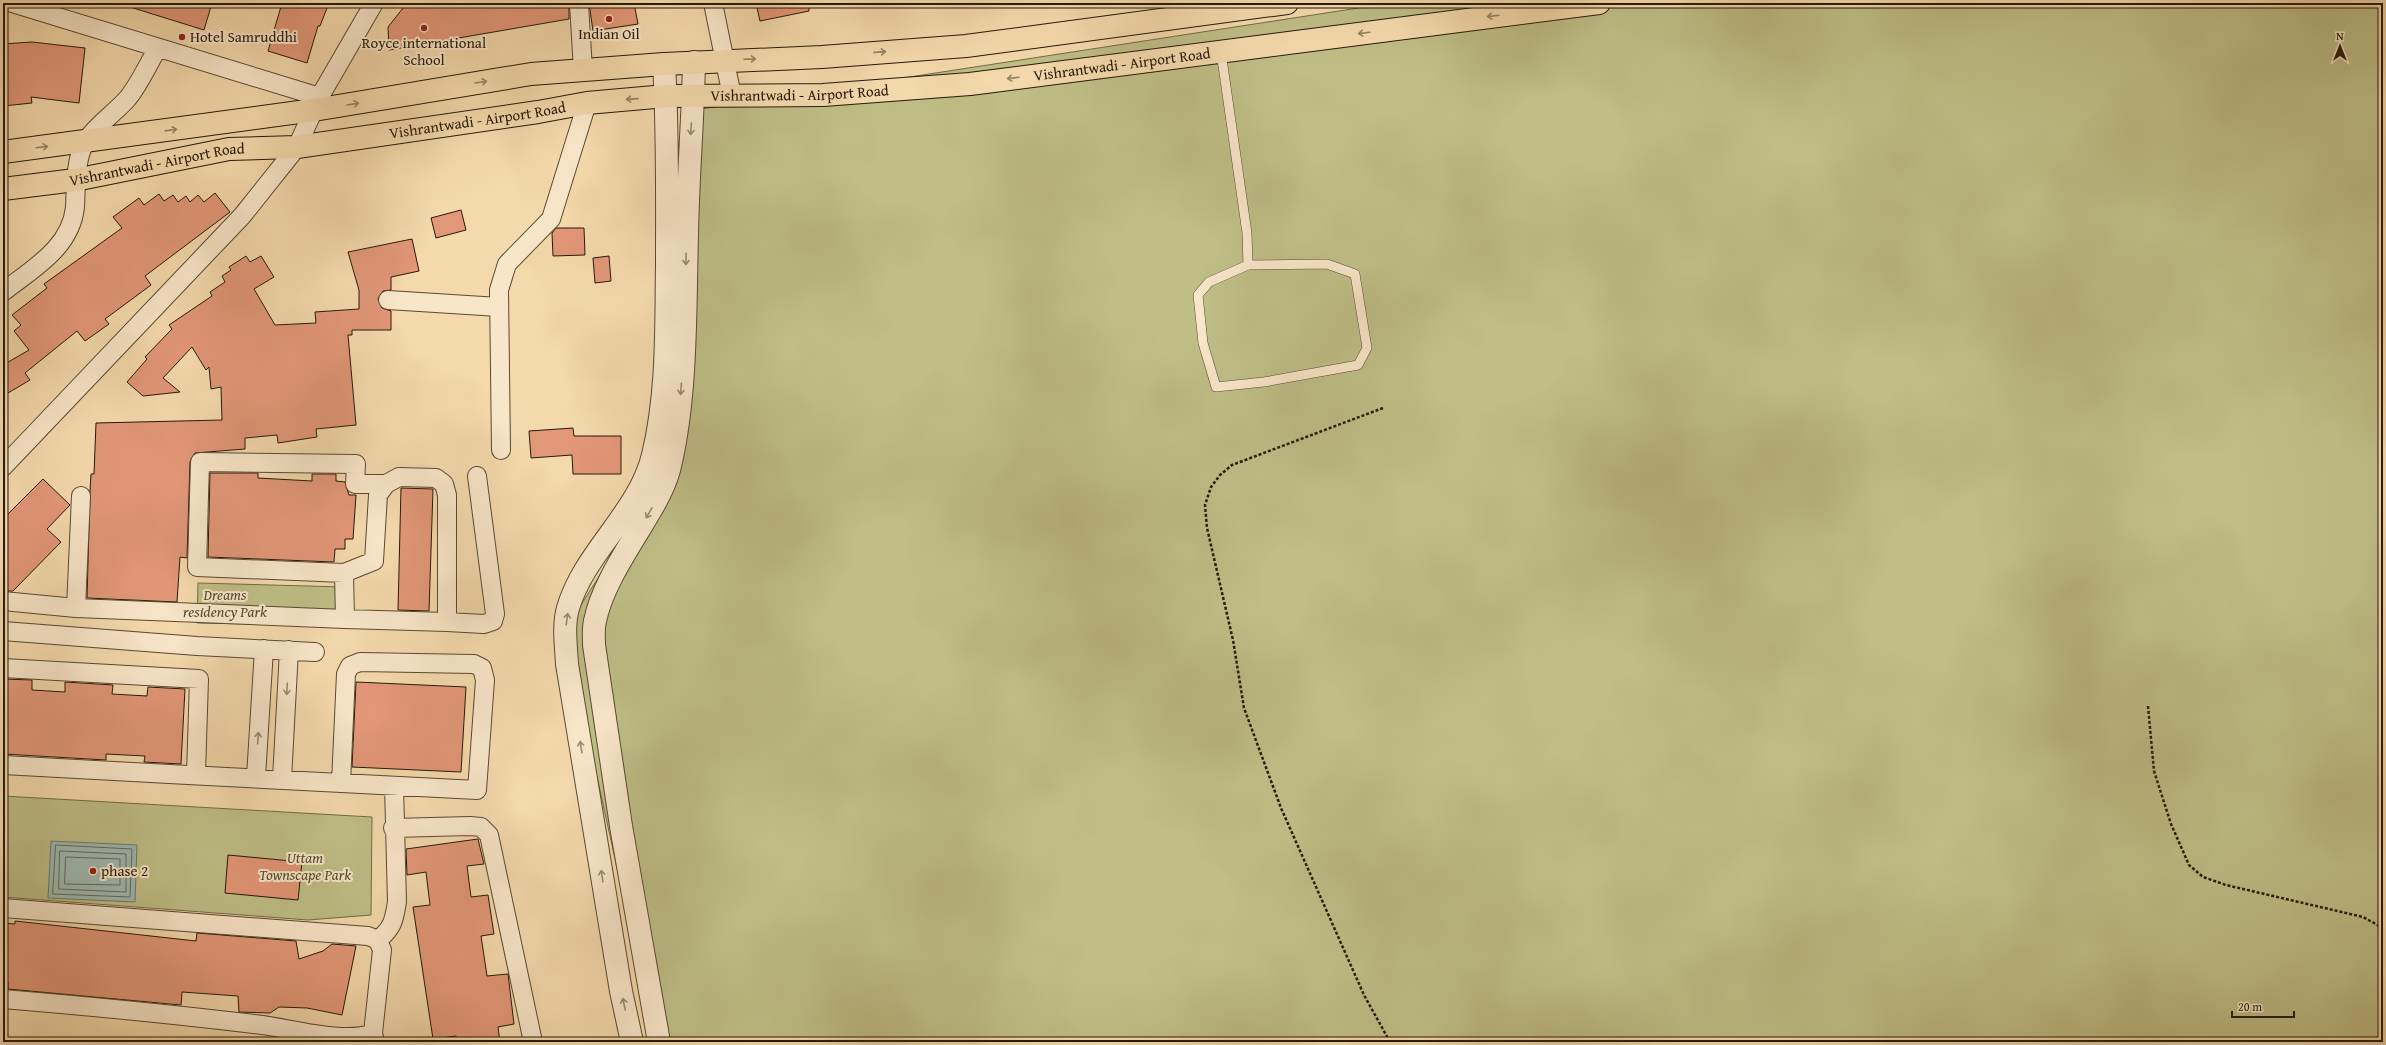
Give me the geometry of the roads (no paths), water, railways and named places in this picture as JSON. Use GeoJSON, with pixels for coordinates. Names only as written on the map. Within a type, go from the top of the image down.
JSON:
{"type":"FeatureCollection","features":[{"type":"Feature","properties":{"kind":"main road","name":"Vishrantwadi - Airport Road"},"geometry":{"type":"LineString","coordinates":[[3,152],[85,142],[317,104],[531,74],[726,60],[822,57],[966,46],[1287,3]]}},
{"type":"Feature","properties":{"kind":"main road","name":"Vishrantwadi - Airport Road"},"geometry":{"type":"LineString","coordinates":[[3,190],[75,180],[229,149],[297,147],[538,112],[587,103],[666,96],[823,95],[970,84],[1599,3]]}},
{"type":"Feature","properties":{"kind":"street"},"geometry":{"type":"LineString","coordinates":[[12,3],[158,48],[317,104]]}},
{"type":"Feature","properties":{"kind":"street"},"geometry":{"type":"LineString","coordinates":[[3,467],[242,216],[297,147],[317,104],[374,3]]}},
{"type":"Feature","properties":{"kind":"street"},"geometry":{"type":"LineString","coordinates":[[713,3],[726,60],[732,96]]}},
{"type":"Feature","properties":{"kind":"street"},"geometry":{"type":"LineString","coordinates":[[579,4],[583,70]]}},
{"type":"Feature","properties":{"kind":"street"},"geometry":{"type":"LineString","coordinates":[[3,292],[53,252],[65,238],[73,218],[75,180],[85,142],[129,97],[158,48]]}},
{"type":"Feature","properties":{"kind":"street"},"geometry":{"type":"LineString","coordinates":[[659,1042],[621,826],[594,645],[594,623],[606,589],[659,496],[669,471],[674,446],[679,411],[686,311],[689,160],[694,96],[694,62]]}},
{"type":"Feature","properties":{"kind":"street"},"geometry":{"type":"LineString","coordinates":[[632,1042],[621,991],[569,672],[565,630],[568,609],[578,582],[589,562],[634,498],[647,475],[653,455],[663,402],[666,324],[666,96],[664,64]]}},
{"type":"Feature","properties":{"kind":"street"},"geometry":{"type":"LineString","coordinates":[[501,450],[499,290],[507,264],[551,219],[587,103]]}},
{"type":"Feature","properties":{"kind":"street"},"geometry":{"type":"LineString","coordinates":[[388,300],[499,306]]}},
{"type":"Feature","properties":{"kind":"street"},"geometry":{"type":"LineString","coordinates":[[386,484],[355,484],[356,464],[200,462],[197,567],[344,573],[374,561],[378,495],[386,484],[399,477],[436,478],[444,484],[447,494],[447,622]]}},
{"type":"Feature","properties":{"kind":"street"},"geometry":{"type":"LineString","coordinates":[[3,601],[76,608],[484,624],[493,621],[495,614],[477,476]]}},
{"type":"Feature","properties":{"kind":"street"},"geometry":{"type":"LineString","coordinates":[[76,608],[81,496]]}},
{"type":"Feature","properties":{"kind":"street"},"geometry":{"type":"LineString","coordinates":[[344,573],[345,619]]}},
{"type":"Feature","properties":{"kind":"street"},"geometry":{"type":"LineString","coordinates":[[3,631],[197,646],[315,652]]}},
{"type":"Feature","properties":{"kind":"street"},"geometry":{"type":"LineString","coordinates":[[256,777],[264,649]]}},
{"type":"Feature","properties":{"kind":"street"},"geometry":{"type":"LineString","coordinates":[[282,779],[290,650]]}},
{"type":"Feature","properties":{"kind":"street"},"geometry":{"type":"LineString","coordinates":[[3,765],[256,777],[341,783],[477,790],[485,680],[482,668],[474,664],[360,662],[350,666],[346,674],[341,783]]}},
{"type":"Feature","properties":{"kind":"street"},"geometry":{"type":"LineString","coordinates":[[3,668],[199,679],[196,774]]}},
{"type":"Feature","properties":{"kind":"street"},"geometry":{"type":"LineString","coordinates":[[378,940],[388,932],[394,919],[397,902],[393,828],[394,786]]}},
{"type":"Feature","properties":{"kind":"street"},"geometry":{"type":"LineString","coordinates":[[393,828],[470,826],[481,827],[490,835],[533,1042]]}},
{"type":"Feature","properties":{"kind":"street"},"geometry":{"type":"LineString","coordinates":[[3,908],[368,936],[378,940]]}},
{"type":"Feature","properties":{"kind":"street"},"geometry":{"type":"LineString","coordinates":[[3,999],[256,1024],[344,1038],[374,1038],[381,955],[378,940]]}},
{"type":"Feature","properties":{"kind":"lane"},"geometry":{"type":"LineString","coordinates":[[1220,52],[1247,233],[1248,265]]}},
{"type":"Feature","properties":{"kind":"lane"},"geometry":{"type":"LineString","coordinates":[[1327,264],[1355,274],[1367,348],[1358,365],[1264,382],[1216,387],[1203,343],[1198,296],[1209,282],[1248,265],[1327,264]]}},
{"type":"Feature","properties":{"kind":"water","name":"phase 2"},"geometry":{"type":"Polygon","coordinates":[[[51,841],[137,845],[135,902],[48,898],[51,841]]]}},
{"type":"Feature","properties":{"kind":"place","name":"Indian Oil"},"geometry":{"type":"Point","coordinates":[609,19]}},
{"type":"Feature","properties":{"kind":"place","name":"Royce international School"},"geometry":{"type":"Point","coordinates":[424,28]}},
{"type":"Feature","properties":{"kind":"place","name":"Hotel Samruddhi"},"geometry":{"type":"Point","coordinates":[182,37]}},
{"type":"Feature","properties":{"kind":"place","name":"phase 2"},"geometry":{"type":"Point","coordinates":[93,871]}},
{"type":"Feature","properties":{"kind":"park label","name":"Dreams residency Park"},"geometry":{"type":"Point","coordinates":[225,604]}},
{"type":"Feature","properties":{"kind":"park label","name":"Uttam Townscape Park"},"geometry":{"type":"Point","coordinates":[305,866]}}]}
